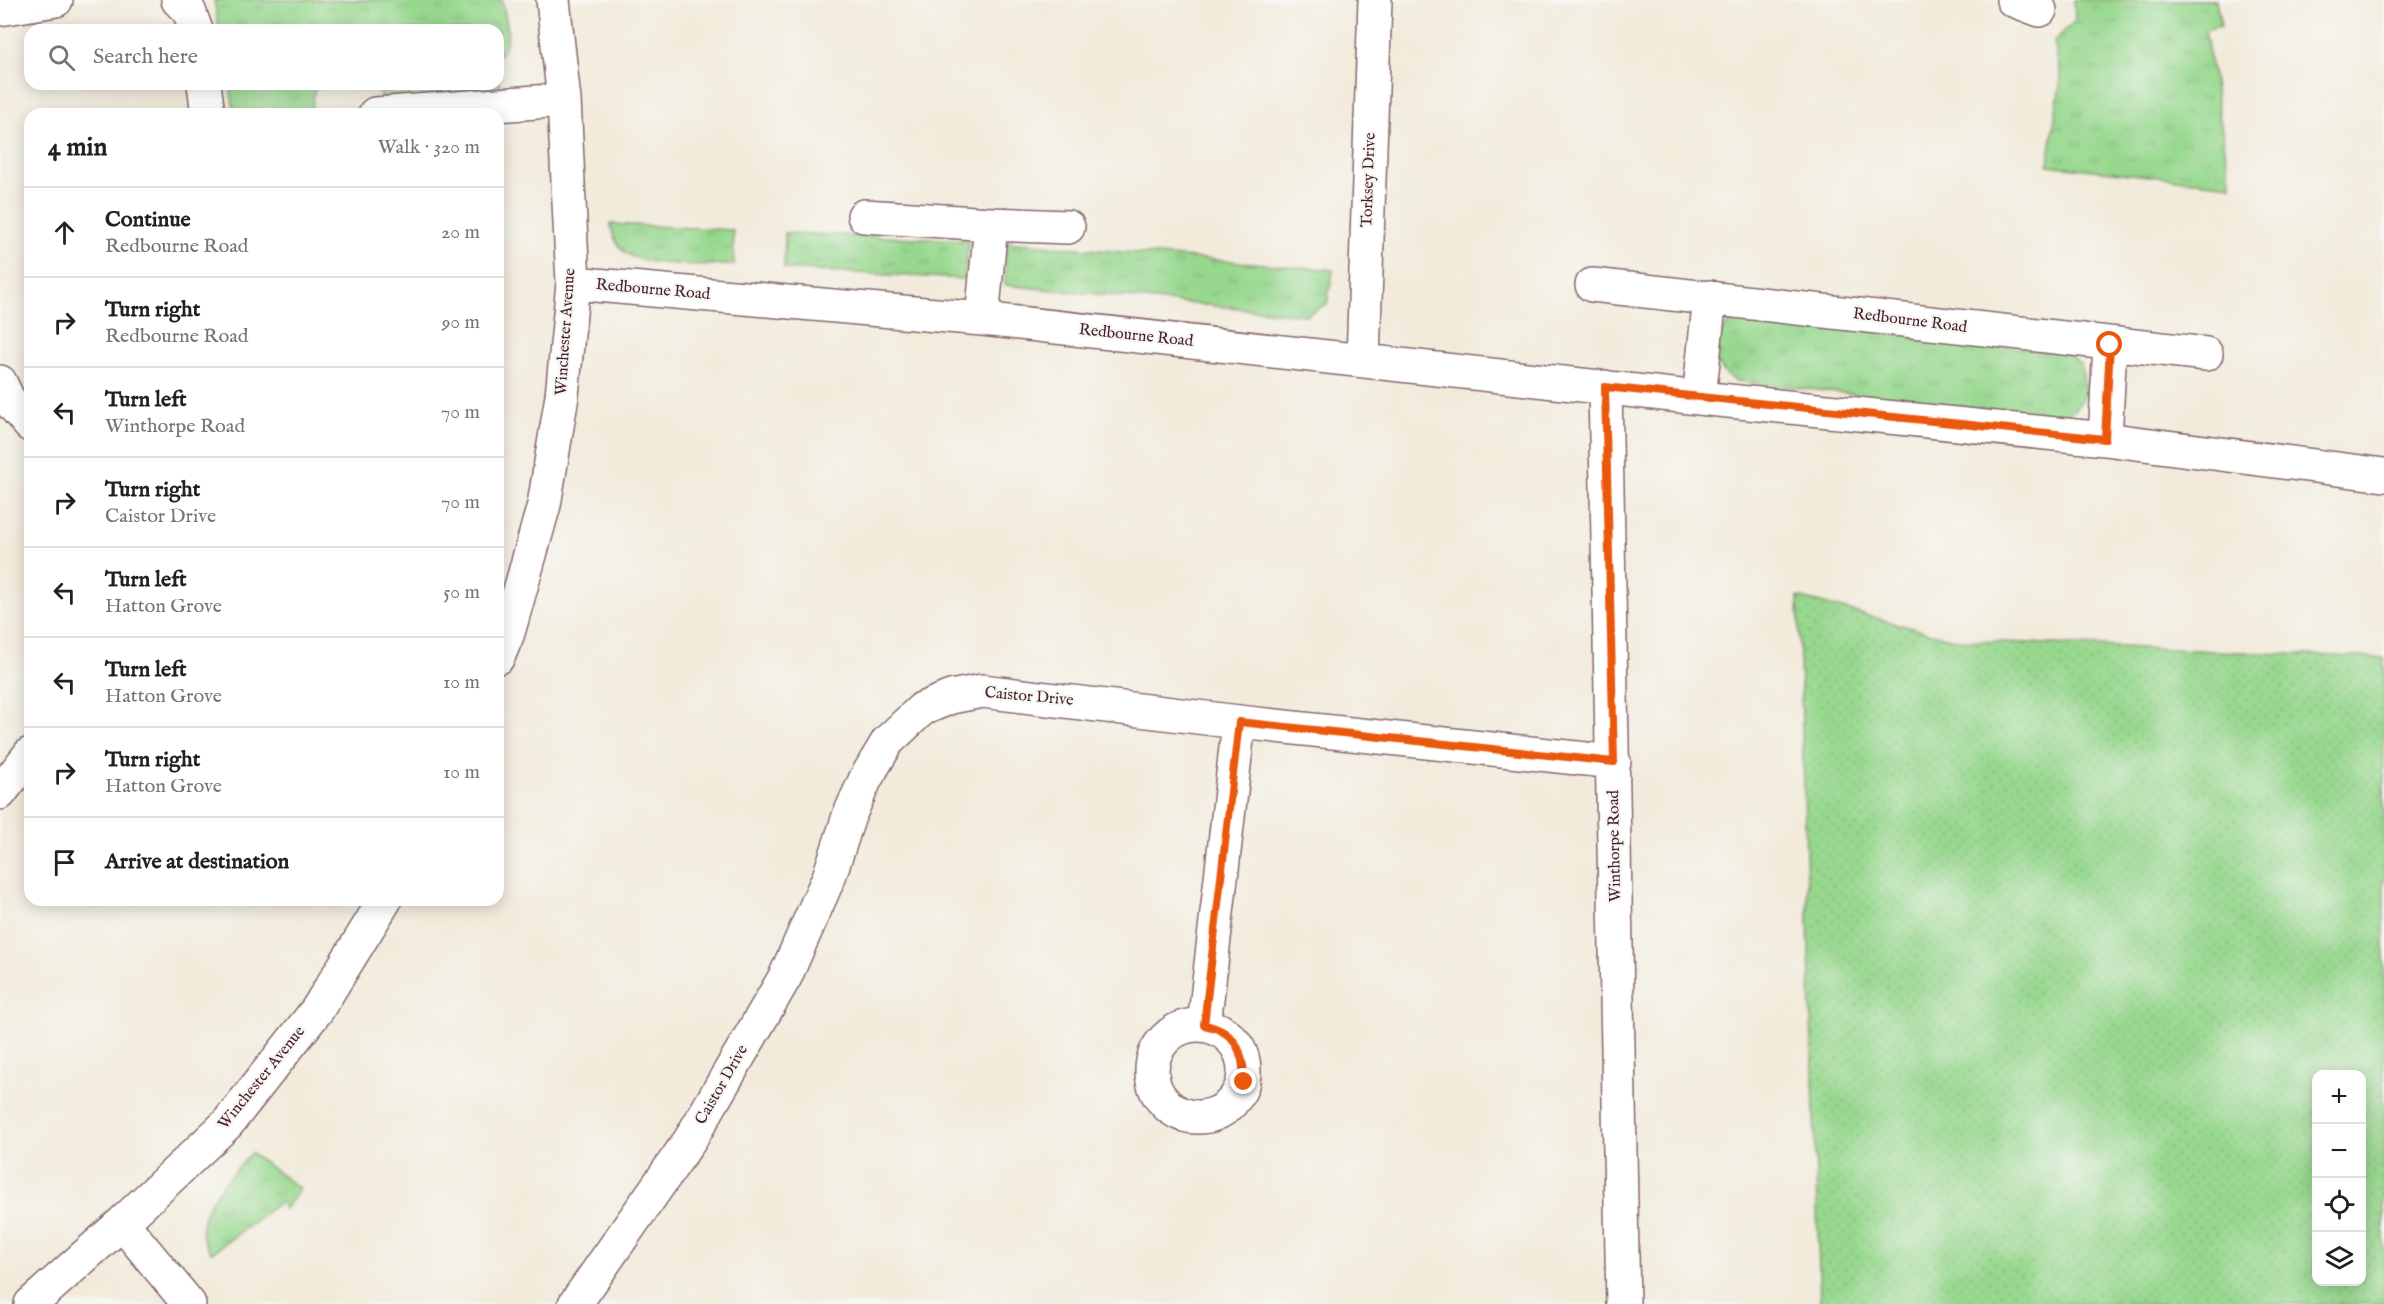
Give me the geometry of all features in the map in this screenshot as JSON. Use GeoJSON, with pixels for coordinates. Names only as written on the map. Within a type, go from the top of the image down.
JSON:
{"type":"FeatureCollection","features":[{"type":"Feature","properties":{"kind":"street"},"geometry":{"type":"LineString","coordinates":[[0,9],[56,0]]}},
{"type":"Feature","properties":{"kind":"street"},"geometry":{"type":"LineString","coordinates":[[178,0],[189,11],[194,24]]}},
{"type":"Feature","properties":{"kind":"street","name":"Winchester Avenue"},"geometry":{"type":"LineString","coordinates":[[504,643],[544,505],[562,396],[573,283],[564,100],[553,0]]}},
{"type":"Feature","properties":{"kind":"street","name":"Torksey Drive"},"geometry":{"type":"LineString","coordinates":[[1363,360],[1375,0]]}},
{"type":"Feature","properties":{"kind":"street"},"geometry":{"type":"LineString","coordinates":[[205,90],[207,108]]}},
{"type":"Feature","properties":{"kind":"street"},"geometry":{"type":"LineString","coordinates":[[456,108],[564,100]]}},
{"type":"Feature","properties":{"kind":"street"},"geometry":{"type":"LineString","coordinates":[[864,216],[1068,227]]}},
{"type":"Feature","properties":{"kind":"street"},"geometry":{"type":"LineString","coordinates":[[982,319],[991,224]]}},
{"type":"Feature","properties":{"kind":"street","name":"Redbourne Road"},"geometry":{"type":"LineString","coordinates":[[573,283],[982,319],[1699,398],[2105,439],[2384,475]]}},
{"type":"Feature","properties":{"kind":"street","name":"Redbourne Road"},"geometry":{"type":"LineString","coordinates":[[1592,285],[2206,354]]}},
{"type":"Feature","properties":{"kind":"street"},"geometry":{"type":"LineString","coordinates":[[1699,398],[1710,297]]}},
{"type":"Feature","properties":{"kind":"street"},"geometry":{"type":"LineString","coordinates":[[2105,439],[2110,345]]}},
{"type":"Feature","properties":{"kind":"street"},"geometry":{"type":"LineString","coordinates":[[0,382],[8,399],[24,419]]}},
{"type":"Feature","properties":{"kind":"street","name":"Winthorpe Road"},"geometry":{"type":"LineString","coordinates":[[1605,387],[1623,1304]]}},
{"type":"Feature","properties":{"kind":"street","name":"Caistor Drive"},"geometry":{"type":"LineString","coordinates":[[580,1302],[690,1140],[785,977],[829,878],[849,816],[866,778],[888,741],[922,709],[951,697],[982,691],[1239,722],[1614,762]]}},
{"type":"Feature","properties":{"kind":"street"},"geometry":{"type":"LineString","coordinates":[[1204,1025],[1239,722]]}},
{"type":"Feature","properties":{"kind":"street"},"geometry":{"type":"LineString","coordinates":[[0,793],[24,762]]}},
{"type":"Feature","properties":{"kind":"street","name":"Winchester Avenue"},"geometry":{"type":"LineString","coordinates":[[31,1304],[122,1223],[227,1124],[317,1010],[381,906]]}},
{"type":"Feature","properties":{"kind":"street"},"geometry":{"type":"LineString","coordinates":[[122,1223],[189,1304]]}},
{"type":"Feature","properties":{"kind":"green space"},"geometry":{"type":"Polygon","coordinates":[[[214,0],[502,0],[508,30],[504,48],[504,24],[218,24],[214,0]]]}},
{"type":"Feature","properties":{"kind":"green space"},"geometry":{"type":"Polygon","coordinates":[[[2074,0],[2216,0],[2221,26],[2205,30],[2231,185],[2048,165],[2061,78],[2054,41],[2075,21],[2074,0]]]}},
{"type":"Feature","properties":{"kind":"green space"},"geometry":{"type":"Polygon","coordinates":[[[231,90],[316,90],[312,108],[234,108],[231,90]]]}},
{"type":"Feature","properties":{"kind":"green space"},"geometry":{"type":"Polygon","coordinates":[[[376,90],[489,90],[384,99],[376,90]]]}},
{"type":"Feature","properties":{"kind":"green space"},"geometry":{"type":"Polygon","coordinates":[[[610,224],[733,230],[734,265],[662,263],[636,258],[620,247],[610,224]]]}},
{"type":"Feature","properties":{"kind":"green space"},"geometry":{"type":"Polygon","coordinates":[[[785,233],[969,240],[964,279],[784,269],[785,233]]]}},
{"type":"Feature","properties":{"kind":"green space"},"geometry":{"type":"Polygon","coordinates":[[[1006,242],[1333,270],[1327,304],[1306,315],[1005,285],[1006,242]]]}},
{"type":"Feature","properties":{"kind":"green space"},"geometry":{"type":"Polygon","coordinates":[[[1736,319],[1763,319],[2067,353],[2081,365],[2086,393],[2072,411],[2063,415],[2050,416],[1736,381],[1721,367],[1716,350],[1721,333],[1736,319]]]}},
{"type":"Feature","properties":{"kind":"green space"},"geometry":{"type":"Polygon","coordinates":[[[1798,597],[1957,640],[2384,658],[2384,1304],[1820,1304],[1798,597]]]}},
{"type":"Feature","properties":{"kind":"green space"},"geometry":{"type":"Polygon","coordinates":[[[251,1153],[300,1189],[285,1209],[280,1202],[212,1253],[204,1240],[202,1227],[205,1213],[221,1186],[251,1153]]]}},
{"type":"Feature","properties":{"kind":"route"},"geometry":{"type":"LineString","coordinates":[[1244,1082],[1244,1062],[1238,1048],[1228,1035],[1214,1027],[1204,1025],[1239,722],[1614,762],[1605,387],[2105,439],[2110,345]]}}]}
